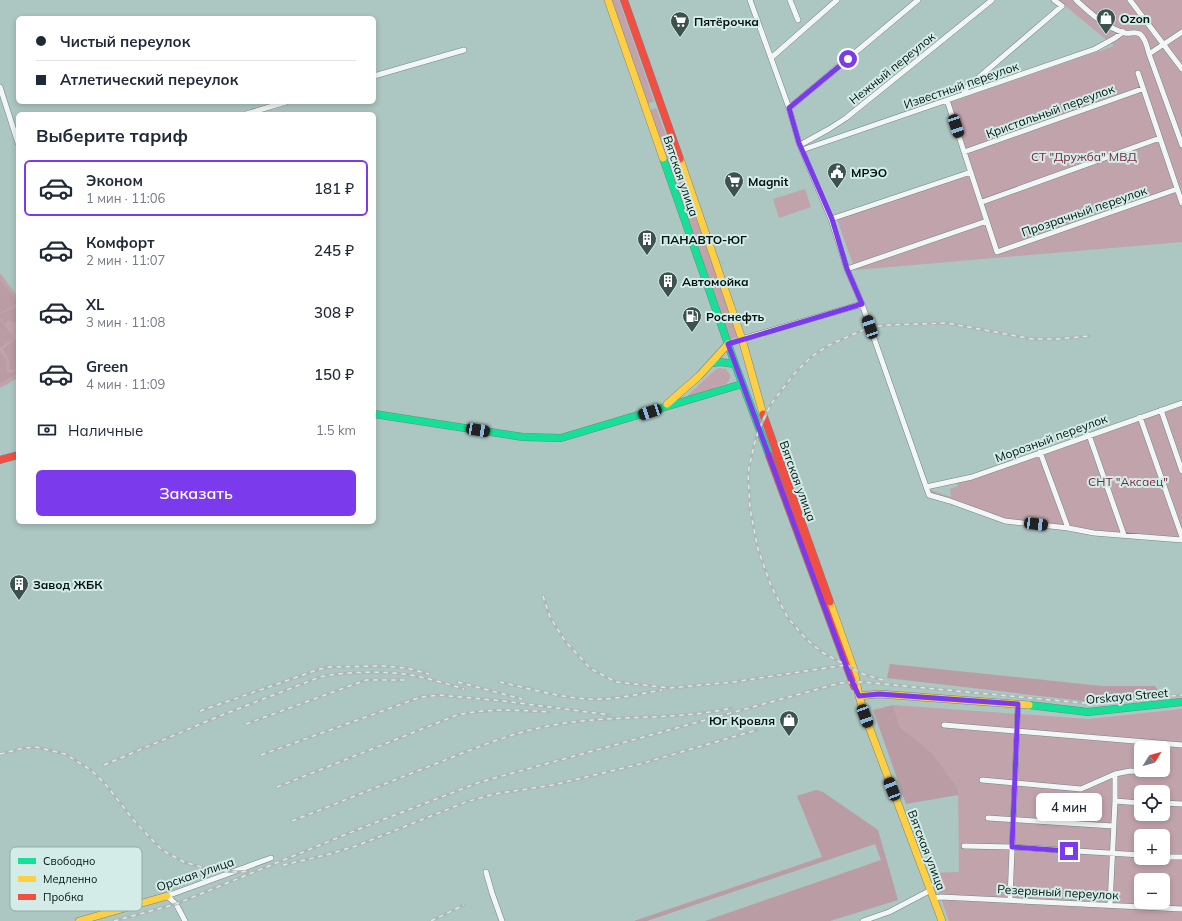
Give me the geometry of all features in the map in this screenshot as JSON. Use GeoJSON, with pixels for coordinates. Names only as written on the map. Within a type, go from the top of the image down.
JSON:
{"type":"FeatureCollection","features":[{"type":"Feature","properties":{"kind":"main road","name":"Вятская улица"},"geometry":{"type":"LineString","coordinates":[[608,0],[742,384],[850,677],[859,696]]}},
{"type":"Feature","properties":{"kind":"main road","name":"Вятская улица"},"geometry":{"type":"LineString","coordinates":[[624,0],[742,339],[764,419],[854,670],[865,716],[942,921]]}},
{"type":"Feature","properties":{"kind":"main road"},"geometry":{"type":"LineString","coordinates":[[645,107],[652,108],[659,102]]}},
{"type":"Feature","properties":{"kind":"main road"},"geometry":{"type":"LineString","coordinates":[[664,407],[684,391],[713,363],[728,344],[742,339]]}},
{"type":"Feature","properties":{"kind":"main road"},"geometry":{"type":"LineString","coordinates":[[713,363],[720,362],[735,364],[750,369]]}},
{"type":"Feature","properties":{"kind":"main road"},"geometry":{"type":"LineString","coordinates":[[376,414],[523,437],[561,438],[594,430],[664,407],[754,381]]}},
{"type":"Feature","properties":{"kind":"main road"},"geometry":{"type":"LineString","coordinates":[[0,460],[16,456]]}},
{"type":"Feature","properties":{"kind":"main road","name":"Orskaya Street"},"geometry":{"type":"LineString","coordinates":[[859,696],[879,694],[1018,704],[1088,712],[1182,702]]}},
{"type":"Feature","properties":{"kind":"main road","name":"Орская улица"},"geometry":{"type":"LineString","coordinates":[[142,903],[167,896]]}},
{"type":"Feature","properties":{"kind":"main road","name":"Орская улица"},"geometry":{"type":"LineString","coordinates":[[80,921],[115,911]]}},
{"type":"Feature","properties":{"kind":"street"},"geometry":{"type":"LineString","coordinates":[[750,0],[789,108],[801,147],[832,219],[847,269],[862,304],[929,495],[1005,521],[1068,528],[1094,533],[1182,540]]}},
{"type":"Feature","properties":{"kind":"street"},"geometry":{"type":"LineString","coordinates":[[790,0],[798,20]]}},
{"type":"Feature","properties":{"kind":"street"},"geometry":{"type":"LineString","coordinates":[[771,58],[837,0]]}},
{"type":"Feature","properties":{"kind":"street"},"geometry":{"type":"LineString","coordinates":[[789,108],[918,0]]}},
{"type":"Feature","properties":{"kind":"street","name":"Нежный переулок"},"geometry":{"type":"LineString","coordinates":[[801,147],[846,118],[992,0]]}},
{"type":"Feature","properties":{"kind":"street"},"geometry":{"type":"LineString","coordinates":[[964,94],[964,90],[1062,6],[1054,0]]}},
{"type":"Feature","properties":{"kind":"street"},"geometry":{"type":"LineString","coordinates":[[1076,0],[1095,18],[1123,32],[1136,32],[1141,34],[1145,41],[1182,145]]}},
{"type":"Feature","properties":{"kind":"street"},"geometry":{"type":"LineString","coordinates":[[1130,0],[1182,69]]}},
{"type":"Feature","properties":{"kind":"street","name":"Известный переулок"},"geometry":{"type":"LineString","coordinates":[[801,147],[947,100],[1095,49],[1123,32]]}},
{"type":"Feature","properties":{"kind":"street"},"geometry":{"type":"LineString","coordinates":[[1149,54],[1182,32]]}},
{"type":"Feature","properties":{"kind":"street"},"geometry":{"type":"LineString","coordinates":[[376,75],[464,50]]}},
{"type":"Feature","properties":{"kind":"street"},"geometry":{"type":"LineString","coordinates":[[1138,73],[1142,89],[1182,203]]}},
{"type":"Feature","properties":{"kind":"street"},"geometry":{"type":"LineString","coordinates":[[0,87],[16,137]]}},
{"type":"Feature","properties":{"kind":"street","name":"Кристальный переулок"},"geometry":{"type":"LineString","coordinates":[[964,152],[1142,89]]}},
{"type":"Feature","properties":{"kind":"street"},"geometry":{"type":"LineString","coordinates":[[847,269],[988,221],[947,100]]}},
{"type":"Feature","properties":{"kind":"street"},"geometry":{"type":"LineString","coordinates":[[253,112],[279,104]]}},
{"type":"Feature","properties":{"kind":"street"},"geometry":{"type":"LineString","coordinates":[[982,202],[1160,138]]}},
{"type":"Feature","properties":{"kind":"street"},"geometry":{"type":"LineString","coordinates":[[832,219],[971,172]]}},
{"type":"Feature","properties":{"kind":"street","name":"Прозрачный переулок"},"geometry":{"type":"LineString","coordinates":[[988,221],[997,252],[1176,189]]}},
{"type":"Feature","properties":{"kind":"street"},"geometry":{"type":"LineString","coordinates":[[742,339],[862,304]]}},
{"type":"Feature","properties":{"kind":"street","name":"Морозный переулок"},"geometry":{"type":"LineString","coordinates":[[926,487],[972,477],[1182,402]]}},
{"type":"Feature","properties":{"kind":"street"},"geometry":{"type":"LineString","coordinates":[[1161,410],[1182,471]]}},
{"type":"Feature","properties":{"kind":"street"},"geometry":{"type":"LineString","coordinates":[[1140,417],[1182,537]]}},
{"type":"Feature","properties":{"kind":"street"},"geometry":{"type":"LineString","coordinates":[[1089,435],[1124,535]]}},
{"type":"Feature","properties":{"kind":"street"},"geometry":{"type":"LineString","coordinates":[[1040,452],[1068,528]]}},
{"type":"Feature","properties":{"kind":"street"},"geometry":{"type":"LineString","coordinates":[[1010,899],[1018,704]]}},
{"type":"Feature","properties":{"kind":"street"},"geometry":{"type":"LineString","coordinates":[[944,725],[1182,745]]}},
{"type":"Feature","properties":{"kind":"street"},"geometry":{"type":"LineString","coordinates":[[982,780],[1081,789],[1115,774],[1134,771]]}},
{"type":"Feature","properties":{"kind":"street"},"geometry":{"type":"LineString","coordinates":[[1110,905],[1115,774]]}},
{"type":"Feature","properties":{"kind":"street"},"geometry":{"type":"LineString","coordinates":[[1115,802],[1134,802]]}},
{"type":"Feature","properties":{"kind":"street"},"geometry":{"type":"LineString","coordinates":[[1170,803],[1182,804]]}},
{"type":"Feature","properties":{"kind":"street"},"geometry":{"type":"LineString","coordinates":[[988,818],[1114,826]]}},
{"type":"Feature","properties":{"kind":"street"},"geometry":{"type":"LineString","coordinates":[[964,846],[1012,847],[1134,855]]}},
{"type":"Feature","properties":{"kind":"street"},"geometry":{"type":"LineString","coordinates":[[1170,857],[1182,858]]}},
{"type":"Feature","properties":{"kind":"street","name":"Орская улица"},"geometry":{"type":"LineString","coordinates":[[167,896],[271,858]]}},
{"type":"Feature","properties":{"kind":"street"},"geometry":{"type":"LineString","coordinates":[[486,872],[502,921]]}},
{"type":"Feature","properties":{"kind":"street"},"geometry":{"type":"LineString","coordinates":[[863,921],[889,912],[931,890]]}},
{"type":"Feature","properties":{"kind":"street"},"geometry":{"type":"LineString","coordinates":[[167,896],[176,904],[185,921]]}},
{"type":"Feature","properties":{"kind":"street","name":"Резервный переулок"},"geometry":{"type":"LineString","coordinates":[[934,898],[1010,899],[1182,909]]}},
{"type":"Feature","properties":{"kind":"green space"},"geometry":{"type":"Polygon","coordinates":[[[612,0],[619,0],[654,101],[648,104],[612,0]]]}},
{"type":"Feature","properties":{"kind":"green space","name":"СТ \"Дружба\" МВД"},"geometry":{"type":"Polygon","coordinates":[[[1058,0],[1182,0],[1182,242],[855,270],[837,219],[972,173],[948,103],[1114,46],[1058,0]]]}},
{"type":"Feature","properties":{"kind":"green space"},"geometry":{"type":"Polygon","coordinates":[[[656,108],[737,332],[737,337],[731,339],[729,337],[650,110],[656,108]]]}},
{"type":"Feature","properties":{"kind":"green space"},"geometry":{"type":"Polygon","coordinates":[[[805,189],[811,207],[779,218],[773,199],[805,189]]]}},
{"type":"Feature","properties":{"kind":"green space"},"geometry":{"type":"Polygon","coordinates":[[[0,273],[16,294],[16,379],[0,388],[0,273]]]}},
{"type":"Feature","properties":{"kind":"green space"},"geometry":{"type":"Polygon","coordinates":[[[719,368],[726,369],[730,375],[730,379],[726,384],[688,397],[688,395],[719,368]]]}},
{"type":"Feature","properties":{"kind":"green space","name":"СНТ \"Аксаец\""},"geometry":{"type":"Polygon","coordinates":[[[1182,406],[1182,543],[1124,535],[1024,525],[930,494],[928,489],[951,497],[950,489],[958,486],[956,482],[1182,406]]]}},
{"type":"Feature","properties":{"kind":"green space"},"geometry":{"type":"Polygon","coordinates":[[[893,705],[1089,719],[1182,709],[1182,921],[949,921],[932,873],[959,872],[958,789],[932,753],[900,727],[893,705]]]}},
{"type":"Feature","properties":{"kind":"shaded area"},"geometry":{"type":"Polygon","coordinates":[[[1,281],[16,300],[16,304],[0,313],[1,281]]]}},
{"type":"Feature","properties":{"kind":"shaded area"},"geometry":{"type":"Polygon","coordinates":[[[16,307],[16,323],[8,320],[5,325],[0,318],[0,314],[16,307]]]}},
{"type":"Feature","properties":{"kind":"shaded area"},"geometry":{"type":"Polygon","coordinates":[[[0,320],[14,338],[1,347],[0,347],[0,320]]]}},
{"type":"Feature","properties":{"kind":"shaded area"},"geometry":{"type":"Polygon","coordinates":[[[16,339],[16,369],[9,370],[9,360],[3,349],[16,339]]]}},
{"type":"Feature","properties":{"kind":"shaded area"},"geometry":{"type":"Polygon","coordinates":[[[0,351],[7,361],[6,369],[8,373],[16,371],[16,374],[0,384],[0,351]]]}},
{"type":"Feature","properties":{"kind":"shaded area"},"geometry":{"type":"Polygon","coordinates":[[[890,664],[1102,686],[1155,686],[1161,695],[1105,701],[1083,701],[887,678],[890,664]]]}},
{"type":"Feature","properties":{"kind":"shaded area"},"geometry":{"type":"Polygon","coordinates":[[[893,705],[900,727],[932,753],[958,789],[958,795],[906,804],[873,710],[893,705]]]}},
{"type":"Feature","properties":{"kind":"shaded area"},"geometry":{"type":"Polygon","coordinates":[[[816,790],[823,792],[878,830],[898,900],[830,921],[705,921],[881,860],[875,844],[647,921],[634,921],[822,857],[797,796],[816,790]]]}},
{"type":"Feature","properties":{"kind":"railway"},"geometry":{"type":"LineString","coordinates":[[883,680],[863,674],[823,653],[806,639],[788,618],[771,586],[758,549],[750,509],[748,473],[759,429],[771,404],[794,374],[811,357],[829,345],[870,327],[947,323],[1032,339],[1057,339],[1089,336]]}},
{"type":"Feature","properties":{"kind":"railway"},"geometry":{"type":"LineString","coordinates":[[543,596],[550,617],[565,641],[591,669],[616,682],[670,688],[733,682],[846,665]]}},
{"type":"Feature","properties":{"kind":"railway"},"geometry":{"type":"LineString","coordinates":[[200,711],[328,667],[382,666],[407,668],[429,674]]}},
{"type":"Feature","properties":{"kind":"railway"},"geometry":{"type":"LineString","coordinates":[[104,765],[217,717],[320,677],[329,675],[385,672],[434,680],[464,689]]}},
{"type":"Feature","properties":{"kind":"railway"},"geometry":{"type":"LineString","coordinates":[[246,724],[366,680],[405,680]]}},
{"type":"Feature","properties":{"kind":"railway"},"geometry":{"type":"LineString","coordinates":[[458,682],[522,699]]}},
{"type":"Feature","properties":{"kind":"railway"},"geometry":{"type":"LineString","coordinates":[[500,682],[552,694],[591,699],[619,698],[662,690]]}},
{"type":"Feature","properties":{"kind":"railway"},"geometry":{"type":"LineString","coordinates":[[114,921],[176,904],[364,827],[480,782],[840,683],[862,682],[1083,703],[1104,703],[1182,695]]}},
{"type":"Feature","properties":{"kind":"railway"},"geometry":{"type":"LineString","coordinates":[[261,755],[421,697],[439,695],[503,701],[610,715]]}},
{"type":"Feature","properties":{"kind":"railway"},"geometry":{"type":"LineString","coordinates":[[292,821],[471,750],[525,731],[563,723],[684,715],[732,708]]}},
{"type":"Feature","properties":{"kind":"railway"},"geometry":{"type":"LineString","coordinates":[[277,787],[457,715],[492,710],[549,712]]}},
{"type":"Feature","properties":{"kind":"railway"},"geometry":{"type":"LineString","coordinates":[[283,865],[356,846],[466,802],[494,794],[553,785],[640,764],[757,730]]}},
{"type":"Feature","properties":{"kind":"railway"},"geometry":{"type":"LineString","coordinates":[[0,754],[24,748],[36,747],[65,754],[91,770],[106,785],[136,823],[162,850],[184,862],[208,869],[236,872],[251,871]]}},
{"type":"Feature","properties":{"kind":"railway"},"geometry":{"type":"LineString","coordinates":[[431,921],[464,905]]}},
{"type":"Feature","properties":{"kind":"traffic: fast"},"geometry":{"type":"LineString","coordinates":[[663,158],[735,364],[769,455]]}},
{"type":"Feature","properties":{"kind":"traffic: fast"},"geometry":{"type":"LineString","coordinates":[[713,363],[720,362],[735,364]]}},
{"type":"Feature","properties":{"kind":"traffic: fast"},"geometry":{"type":"LineString","coordinates":[[376,414],[523,437],[561,438],[742,384]]}},
{"type":"Feature","properties":{"kind":"traffic: fast"},"geometry":{"type":"LineString","coordinates":[[1029,705],[1088,712],[1182,702]]}},
{"type":"Feature","properties":{"kind":"traffic: slow"},"geometry":{"type":"LineString","coordinates":[[608,0],[663,158]]}},
{"type":"Feature","properties":{"kind":"traffic: slow"},"geometry":{"type":"LineString","coordinates":[[680,159],[742,339],[763,414]]}},
{"type":"Feature","properties":{"kind":"traffic: slow"},"geometry":{"type":"LineString","coordinates":[[667,404],[699,376],[728,344]]}},
{"type":"Feature","properties":{"kind":"traffic: slow"},"geometry":{"type":"LineString","coordinates":[[830,602],[854,670],[865,716],[942,921]]}},
{"type":"Feature","properties":{"kind":"traffic: slow"},"geometry":{"type":"LineString","coordinates":[[859,696],[879,694],[1029,705]]}},
{"type":"Feature","properties":{"kind":"traffic: slow"},"geometry":{"type":"LineString","coordinates":[[142,903],[167,896]]}},
{"type":"Feature","properties":{"kind":"traffic: slow"},"geometry":{"type":"LineString","coordinates":[[79,921],[114,911]]}},
{"type":"Feature","properties":{"kind":"traffic: jam"},"geometry":{"type":"LineString","coordinates":[[624,0],[680,159]]}},
{"type":"Feature","properties":{"kind":"traffic: jam"},"geometry":{"type":"LineString","coordinates":[[763,414],[830,602]]}},
{"type":"Feature","properties":{"kind":"traffic: jam"},"geometry":{"type":"LineString","coordinates":[[769,455],[854,686]]}},
{"type":"Feature","properties":{"kind":"traffic: jam"},"geometry":{"type":"LineString","coordinates":[[0,460],[16,456]]}},
{"type":"Feature","properties":{"kind":"place","name":"Ozon"},"geometry":{"type":"Point","coordinates":[1106,35]}},
{"type":"Feature","properties":{"kind":"place","name":"Пятёрочка"},"geometry":{"type":"Point","coordinates":[680,38]}},
{"type":"Feature","properties":{"kind":"place","name":"МРЭО"},"geometry":{"type":"Point","coordinates":[837,189]}},
{"type":"Feature","properties":{"kind":"place","name":"Magnit"},"geometry":{"type":"Point","coordinates":[734,198]}},
{"type":"Feature","properties":{"kind":"place","name":"ПАНАВТО-ЮГ"},"geometry":{"type":"Point","coordinates":[647,256]}},
{"type":"Feature","properties":{"kind":"place","name":"Автомойка"},"geometry":{"type":"Point","coordinates":[668,298]}},
{"type":"Feature","properties":{"kind":"place","name":"Роснефть"},"geometry":{"type":"Point","coordinates":[692,333]}},
{"type":"Feature","properties":{"kind":"place","name":"Завод ЖБК"},"geometry":{"type":"Point","coordinates":[19,601]}},
{"type":"Feature","properties":{"kind":"place","name":"Юг Кровля"},"geometry":{"type":"Point","coordinates":[789,737]}},
{"type":"Feature","properties":{"kind":"route"},"geometry":{"type":"LineString","coordinates":[[848,59],[789,108],[799,143],[832,219],[847,269],[862,304],[728,344],[850,677],[859,696],[879,694],[1018,704],[1012,847],[1069,851]]}}]}
